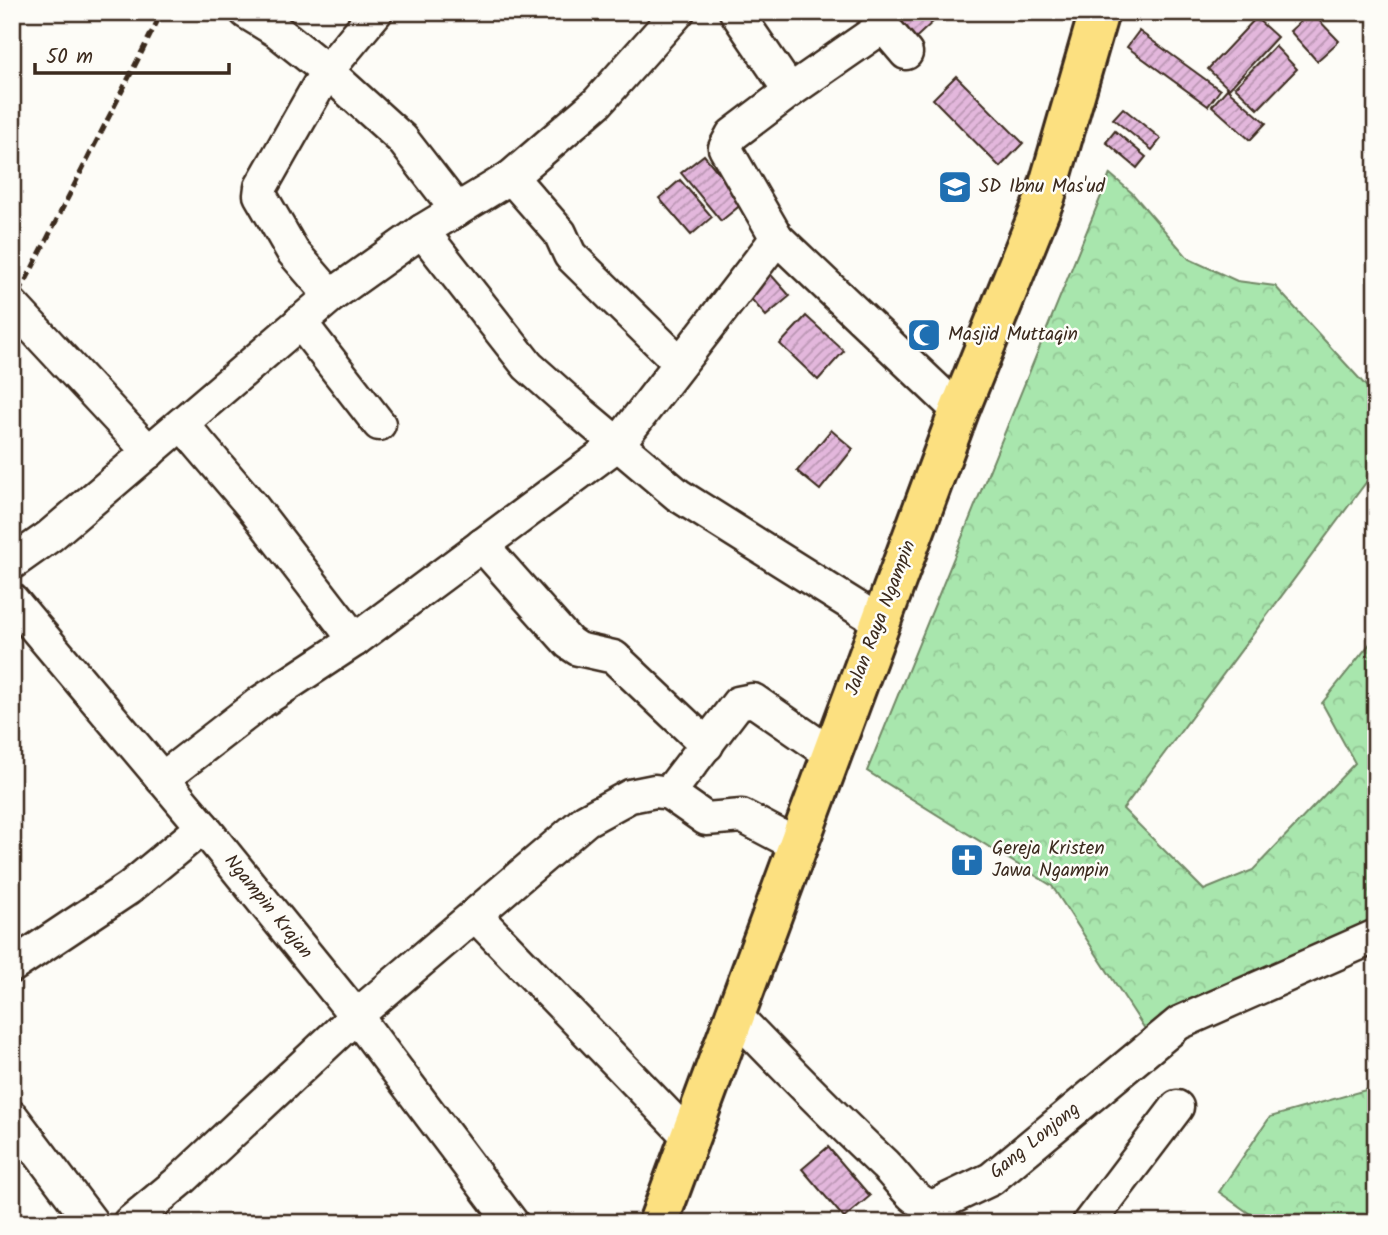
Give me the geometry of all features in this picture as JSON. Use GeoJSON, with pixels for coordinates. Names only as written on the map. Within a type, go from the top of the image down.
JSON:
{"type":"FeatureCollection","features":[{"type":"Feature","properties":{"kind":"main road","name":"Jalan Raya Ngampin"},"geometry":{"type":"LineString","coordinates":[[658,1223],[733,1013],[959,411],[1045,198],[1099,12]]}},
{"type":"Feature","properties":{"kind":"street"},"geometry":{"type":"LineString","coordinates":[[246,12],[277,30],[402,139],[457,210]]}},
{"type":"Feature","properties":{"kind":"street"},"geometry":{"type":"LineString","coordinates":[[331,296],[293,252],[260,195],[261,187],[327,71],[376,12]]}},
{"type":"Feature","properties":{"kind":"street"},"geometry":{"type":"LineString","coordinates":[[736,12],[790,91]]}},
{"type":"Feature","properties":{"kind":"street"},"geometry":{"type":"LineString","coordinates":[[12,563],[51,536],[331,296],[422,231],[511,177],[598,102],[662,19]]}},
{"type":"Feature","properties":{"kind":"street"},"geometry":{"type":"LineString","coordinates":[[906,53],[889,33],[861,24],[790,91],[732,135],[725,148],[777,238],[959,411]]}},
{"type":"Feature","properties":{"kind":"street"},"geometry":{"type":"LineString","coordinates":[[511,177],[560,233],[570,255],[680,363]]}},
{"type":"Feature","properties":{"kind":"street"},"geometry":{"type":"LineString","coordinates":[[422,231],[528,366],[618,444],[678,495],[880,622]]}},
{"type":"Feature","properties":{"kind":"street"},"geometry":{"type":"LineString","coordinates":[[162,779],[261,702],[355,640],[618,444],[777,238]]}},
{"type":"Feature","properties":{"kind":"street"},"geometry":{"type":"LineString","coordinates":[[12,305],[149,452]]}},
{"type":"Feature","properties":{"kind":"street"},"geometry":{"type":"LineString","coordinates":[[300,322],[379,424]]}},
{"type":"Feature","properties":{"kind":"street"},"geometry":{"type":"LineString","coordinates":[[182,424],[251,505],[355,640]]}},
{"type":"Feature","properties":{"kind":"street"},"geometry":{"type":"LineString","coordinates":[[482,545],[569,643],[578,649],[614,657],[706,745]]}},
{"type":"Feature","properties":{"kind":"street","name":"Ngampin Krajan"},"geometry":{"type":"LineString","coordinates":[[12,600],[204,827],[356,1016],[512,1223]]}},
{"type":"Feature","properties":{"kind":"street"},"geometry":{"type":"LineString","coordinates":[[669,793],[738,703],[753,700],[831,754]]}},
{"type":"Feature","properties":{"kind":"street"},"geometry":{"type":"LineString","coordinates":[[129,1223],[181,1181],[356,1016],[586,820],[608,806],[655,791],[669,793],[706,818],[742,816],[797,845]]}},
{"type":"Feature","properties":{"kind":"street"},"geometry":{"type":"LineString","coordinates":[[12,966],[129,888],[204,827]]}},
{"type":"Feature","properties":{"kind":"street"},"geometry":{"type":"LineString","coordinates":[[475,915],[688,1136]]}},
{"type":"Feature","properties":{"kind":"street","name":"Gang Lonjong"},"geometry":{"type":"LineString","coordinates":[[733,1013],[831,1114],[894,1174],[911,1196],[940,1215],[991,1179],[1179,1023],[1376,936]]}},
{"type":"Feature","properties":{"kind":"street"},"geometry":{"type":"LineString","coordinates":[[1089,1223],[1177,1107]]}},
{"type":"Feature","properties":{"kind":"street"},"geometry":{"type":"LineString","coordinates":[[12,1117],[92,1223]]}},
{"type":"Feature","properties":{"kind":"green space"},"geometry":{"type":"Polygon","coordinates":[[[1110,174],[1132,193],[1189,259],[1237,281],[1275,286],[1376,397],[1376,469],[1123,809],[1204,890],[1253,870],[1355,763],[1322,703],[1376,636],[1376,922],[1145,1029],[1052,886],[867,771],[1110,174]]]}},
{"type":"Feature","properties":{"kind":"green space"},"geometry":{"type":"Polygon","coordinates":[[[1376,1087],[1376,1223],[1263,1223],[1219,1192],[1270,1117],[1376,1087]]]}},
{"type":"Feature","properties":{"kind":"building"},"geometry":{"type":"Polygon","coordinates":[[[903,12],[928,12],[935,20],[908,45],[890,25],[903,12]]]}},
{"type":"Feature","properties":{"kind":"building"},"geometry":{"type":"Polygon","coordinates":[[[1311,12],[1339,41],[1317,61],[1290,31],[1311,12]]]}},
{"type":"Feature","properties":{"kind":"building"},"geometry":{"type":"Polygon","coordinates":[[[1256,18],[1277,37],[1229,89],[1208,69],[1256,18]]]}},
{"type":"Feature","properties":{"kind":"building"},"geometry":{"type":"Polygon","coordinates":[[[1139,31],[1220,90],[1208,106],[1127,47],[1139,31]]]}},
{"type":"Feature","properties":{"kind":"building"},"geometry":{"type":"Polygon","coordinates":[[[1275,46],[1297,69],[1258,109],[1235,87],[1275,46]]]}},
{"type":"Feature","properties":{"kind":"building"},"geometry":{"type":"Polygon","coordinates":[[[956,76],[1023,143],[1000,167],[933,99],[956,76]]]}},
{"type":"Feature","properties":{"kind":"building"},"geometry":{"type":"Polygon","coordinates":[[[1227,89],[1266,123],[1250,140],[1212,106],[1227,89]]]}},
{"type":"Feature","properties":{"kind":"building"},"geometry":{"type":"Polygon","coordinates":[[[1123,108],[1161,139],[1152,150],[1113,119],[1123,108]]]}},
{"type":"Feature","properties":{"kind":"building"},"geometry":{"type":"Polygon","coordinates":[[[1115,131],[1146,157],[1137,168],[1106,142],[1115,131]]]}},
{"type":"Feature","properties":{"kind":"building"},"geometry":{"type":"Polygon","coordinates":[[[704,155],[743,203],[721,221],[681,173],[704,155]]]}},
{"type":"Feature","properties":{"kind":"building"},"geometry":{"type":"Polygon","coordinates":[[[680,180],[712,217],[691,235],[659,198],[680,180]]]}},
{"type":"Feature","properties":{"kind":"building"},"geometry":{"type":"Polygon","coordinates":[[[763,266],[790,296],[766,316],[740,286],[763,266]]]}},
{"type":"Feature","properties":{"kind":"building"},"geometry":{"type":"Polygon","coordinates":[[[806,316],[844,351],[818,380],[780,344],[806,316]]]}},
{"type":"Feature","properties":{"kind":"building"},"geometry":{"type":"Polygon","coordinates":[[[831,430],[853,449],[820,490],[797,471],[831,430]]]}},
{"type":"Feature","properties":{"kind":"building"},"geometry":{"type":"Polygon","coordinates":[[[828,1147],[870,1196],[844,1218],[802,1169],[828,1147]]]}},
{"type":"Feature","properties":{"kind":"railway"},"geometry":{"type":"LineString","coordinates":[[12,308],[162,12]]}},
{"type":"Feature","properties":{"kind":"place","name":"SD Ibnu Mas'ud"},"geometry":{"type":"Point","coordinates":[955,187]}},
{"type":"Feature","properties":{"kind":"place","name":"Masjid Muttaqin"},"geometry":{"type":"Point","coordinates":[924,335]}},
{"type":"Feature","properties":{"kind":"place","name":"Gereja Kristen Jawa Ngampin"},"geometry":{"type":"Point","coordinates":[967,860]}}]}
